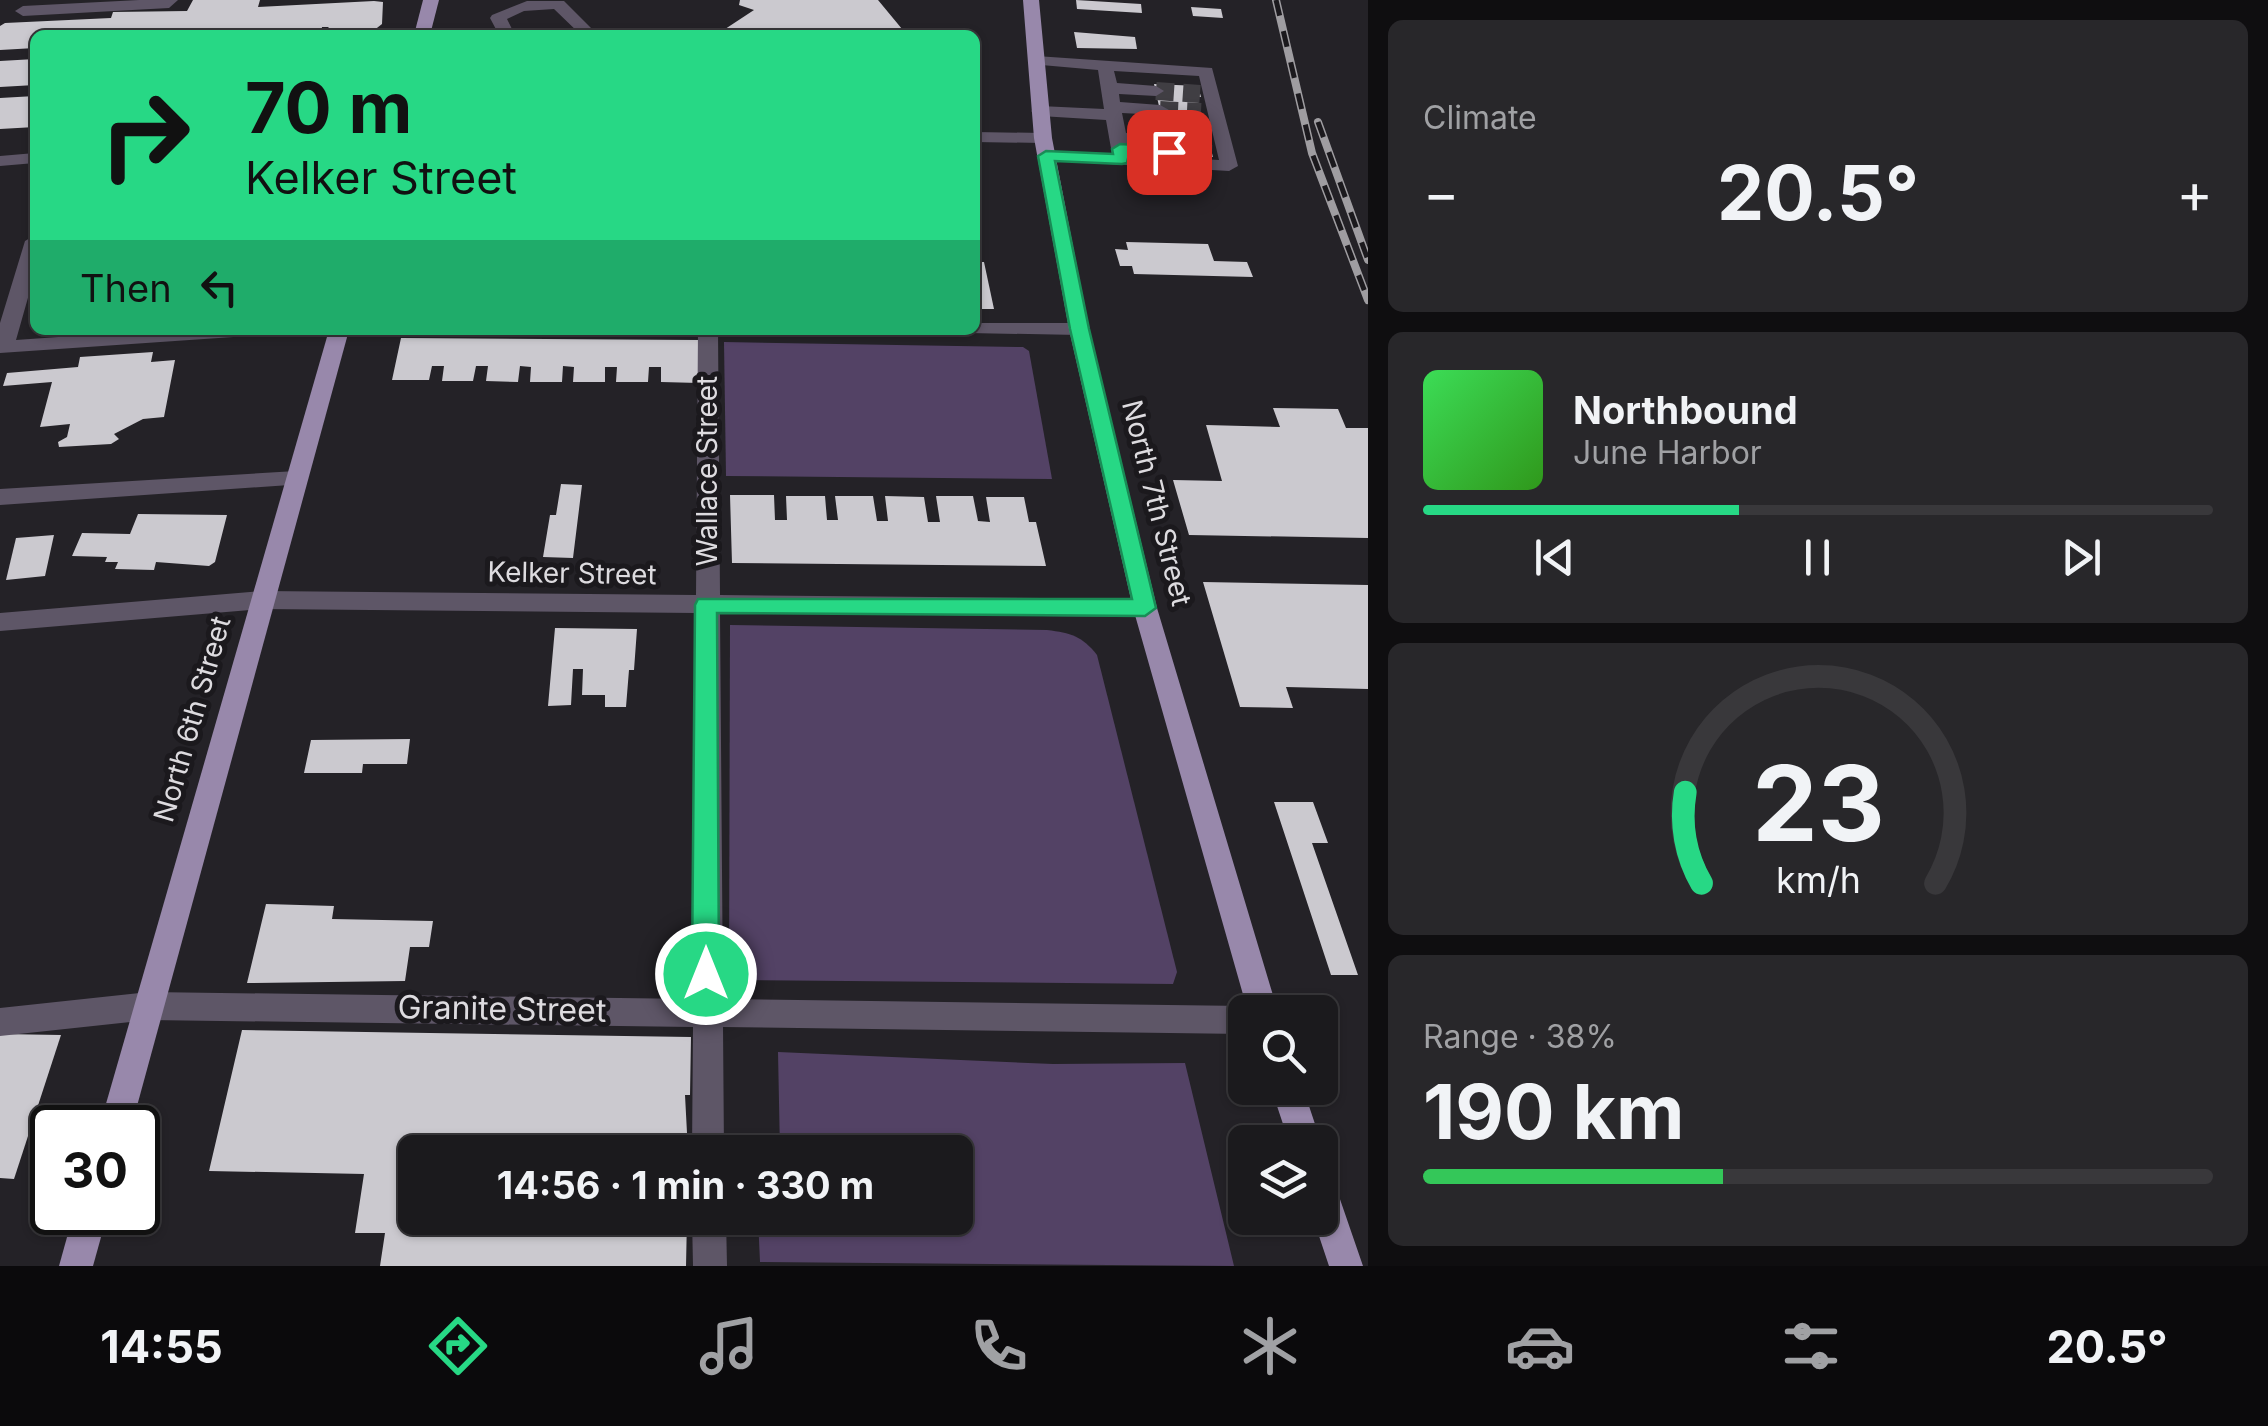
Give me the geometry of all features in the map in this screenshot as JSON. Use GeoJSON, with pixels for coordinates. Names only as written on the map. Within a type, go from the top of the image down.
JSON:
{"type":"FeatureCollection","features":[{"type":"Feature","properties":{"kind":"main road"},"geometry":{"type":"LineString","coordinates":[[423,30],[431,0]]}},
{"type":"Feature","properties":{"kind":"main road","name":"North 7th Street"},"geometry":{"type":"LineString","coordinates":[[1031,0],[1044,147],[1080,329],[1145,608],[1258,995]]}},
{"type":"Feature","properties":{"kind":"main road","name":"North 6th Street"},"geometry":{"type":"LineString","coordinates":[[121,1105],[338,335]]}},
{"type":"Feature","properties":{"kind":"main road"},"geometry":{"type":"LineString","coordinates":[[76,1266],[84,1235]]}},
{"type":"Feature","properties":{"kind":"main road"},"geometry":{"type":"LineString","coordinates":[[1336,1235],[1346,1266]]}},
{"type":"Feature","properties":{"kind":"street"},"geometry":{"type":"LineString","coordinates":[[0,12],[26,6],[170,4],[170,0]]}},
{"type":"Feature","properties":{"kind":"street"},"geometry":{"type":"LineString","coordinates":[[504,30],[498,18],[505,12],[556,2],[585,30]]}},
{"type":"Feature","properties":{"kind":"street"},"geometry":{"type":"LineString","coordinates":[[1036,61],[1113,112],[1167,141]]}},
{"type":"Feature","properties":{"kind":"street"},"geometry":{"type":"LineString","coordinates":[[980,138],[1044,147],[1113,112],[1206,71],[1207,101],[1216,144],[1229,166],[1113,112]]}},
{"type":"Feature","properties":{"kind":"street"},"geometry":{"type":"LineString","coordinates":[[1040,111],[1113,112],[1158,100]]}},
{"type":"Feature","properties":{"kind":"street"},"geometry":{"type":"LineString","coordinates":[[0,160],[30,158]]}},
{"type":"Feature","properties":{"kind":"street"},"geometry":{"type":"LineString","coordinates":[[30,257],[2,347],[176,335]]}},
{"type":"Feature","properties":{"kind":"street"},"geometry":{"type":"LineString","coordinates":[[980,329],[1080,329]]}},
{"type":"Feature","properties":{"kind":"street","name":"Wallace Street"},"geometry":{"type":"LineString","coordinates":[[708,335],[708,1135]]}},
{"type":"Feature","properties":{"kind":"street"},"geometry":{"type":"LineString","coordinates":[[0,496],[296,478]]}},
{"type":"Feature","properties":{"kind":"street","name":"Kelker Street"},"geometry":{"type":"LineString","coordinates":[[0,622],[262,600],[1145,608]]}},
{"type":"Feature","properties":{"kind":"street","name":"Granite Street"},"geometry":{"type":"LineString","coordinates":[[0,1022],[149,1006],[1228,1020]]}},
{"type":"Feature","properties":{"kind":"street"},"geometry":{"type":"LineString","coordinates":[[709,1235],[710,1266]]}},
{"type":"Feature","properties":{"kind":"shaded area"},"geometry":{"type":"Polygon","coordinates":[[[724,342],[1023,347],[1029,351],[1052,479],[726,476],[724,342]]]}},
{"type":"Feature","properties":{"kind":"shaded area"},"geometry":{"type":"Polygon","coordinates":[[[730,625],[1047,630],[1069,634],[1086,644],[1097,655],[1177,972],[1173,984],[729,980],[730,625]]]}},
{"type":"Feature","properties":{"kind":"shaded area"},"geometry":{"type":"Polygon","coordinates":[[[778,1052],[1053,1064],[1185,1063],[1234,1266],[760,1262],[759,1235],[973,1235],[973,1135],[780,1135],[778,1052]]]}},
{"type":"Feature","properties":{"kind":"building"},"geometry":{"type":"Polygon","coordinates":[[[193,0],[260,0],[258,7],[383,2],[382,24],[374,30],[30,30],[30,48],[0,50],[0,26],[5,23],[111,18],[113,12],[187,11],[193,0]]]}},
{"type":"Feature","properties":{"kind":"building"},"geometry":{"type":"Polygon","coordinates":[[[740,0],[878,0],[903,30],[724,30],[754,10],[739,5],[740,0]]]}},
{"type":"Feature","properties":{"kind":"building"},"geometry":{"type":"Polygon","coordinates":[[[1076,0],[1141,4],[1142,13],[1077,9],[1076,0]]]}},
{"type":"Feature","properties":{"kind":"building"},"geometry":{"type":"Polygon","coordinates":[[[1191,7],[1221,9],[1223,18],[1193,16],[1191,7]]]}},
{"type":"Feature","properties":{"kind":"building"},"geometry":{"type":"Polygon","coordinates":[[[1074,32],[1135,37],[1137,49],[1077,48],[1074,32]]]}},
{"type":"Feature","properties":{"kind":"building"},"geometry":{"type":"Polygon","coordinates":[[[30,59],[30,85],[0,87],[0,61],[30,59]]]}},
{"type":"Feature","properties":{"kind":"building"},"geometry":{"type":"Polygon","coordinates":[[[1154,84],[1198,86],[1201,97],[1197,97],[1213,157],[1170,155],[1154,84]]]}},
{"type":"Feature","properties":{"kind":"building"},"geometry":{"type":"Polygon","coordinates":[[[30,96],[30,127],[0,129],[0,98],[30,96]]]}},
{"type":"Feature","properties":{"kind":"building"},"geometry":{"type":"Polygon","coordinates":[[[1126,242],[1208,244],[1214,261],[1247,262],[1253,277],[1134,274],[1132,266],[1120,266],[1115,249],[1128,250],[1126,242]]]}},
{"type":"Feature","properties":{"kind":"building"},"geometry":{"type":"Polygon","coordinates":[[[980,262],[984,262],[994,309],[980,309],[980,262]]]}},
{"type":"Feature","properties":{"kind":"building"},"geometry":{"type":"Polygon","coordinates":[[[401,338],[699,340],[699,383],[661,382],[661,367],[649,367],[648,382],[616,382],[617,367],[605,367],[605,382],[573,382],[574,367],[563,366],[562,382],[530,382],[531,367],[520,366],[518,382],[486,381],[488,366],[476,366],[473,381],[442,381],[444,366],[432,366],[429,380],[392,380],[401,338]]]}},
{"type":"Feature","properties":{"kind":"building"},"geometry":{"type":"Polygon","coordinates":[[[153,352],[151,362],[175,360],[164,417],[143,419],[114,434],[119,439],[111,444],[59,447],[58,442],[67,437],[70,424],[40,427],[52,382],[3,386],[7,373],[78,367],[80,357],[153,352]]]}},
{"type":"Feature","properties":{"kind":"building"},"geometry":{"type":"Polygon","coordinates":[[[1273,408],[1338,409],[1346,428],[1368,428],[1368,538],[1189,535],[1173,480],[1222,481],[1206,425],[1280,427],[1273,408]]]}},
{"type":"Feature","properties":{"kind":"building"},"geometry":{"type":"Polygon","coordinates":[[[561,484],[582,485],[573,558],[543,557],[550,515],[556,515],[561,484]]]}},
{"type":"Feature","properties":{"kind":"building"},"geometry":{"type":"Polygon","coordinates":[[[730,495],[774,495],[775,520],[787,520],[786,496],[825,496],[827,520],[838,520],[835,496],[873,496],[877,521],[888,521],[885,496],[924,497],[928,522],[940,522],[936,496],[973,496],[978,521],[990,522],[986,497],[1024,497],[1029,522],[1036,522],[1046,566],[732,563],[730,495]]]}},
{"type":"Feature","properties":{"kind":"building"},"geometry":{"type":"Polygon","coordinates":[[[138,514],[227,515],[215,562],[209,566],[156,562],[154,570],[115,569],[118,562],[105,562],[107,557],[72,556],[82,533],[130,534],[138,514]]]}},
{"type":"Feature","properties":{"kind":"building"},"geometry":{"type":"Polygon","coordinates":[[[54,535],[45,576],[6,580],[16,538],[54,535]]]}},
{"type":"Feature","properties":{"kind":"building"},"geometry":{"type":"Polygon","coordinates":[[[1203,582],[1368,585],[1368,689],[1286,687],[1293,708],[1240,707],[1203,582]]]}},
{"type":"Feature","properties":{"kind":"building"},"geometry":{"type":"Polygon","coordinates":[[[555,628],[637,629],[626,707],[605,707],[605,695],[582,695],[583,669],[573,669],[571,705],[548,706],[555,628]]]}},
{"type":"Feature","properties":{"kind":"building"},"geometry":{"type":"Polygon","coordinates":[[[410,739],[407,764],[363,764],[362,773],[304,773],[311,740],[410,739]]]}},
{"type":"Feature","properties":{"kind":"building"},"geometry":{"type":"Polygon","coordinates":[[[1274,802],[1313,802],[1328,843],[1312,843],[1358,975],[1331,975],[1274,802]]]}},
{"type":"Feature","properties":{"kind":"building"},"geometry":{"type":"Polygon","coordinates":[[[266,904],[334,906],[332,919],[433,921],[429,947],[410,947],[405,981],[247,983],[266,904]]]}},
{"type":"Feature","properties":{"kind":"building"},"geometry":{"type":"Polygon","coordinates":[[[242,1030],[691,1037],[690,1095],[685,1095],[687,1135],[398,1135],[398,1235],[687,1235],[686,1266],[380,1266],[385,1233],[355,1233],[364,1174],[209,1171],[242,1030]]]}},
{"type":"Feature","properties":{"kind":"building"},"geometry":{"type":"Polygon","coordinates":[[[0,1034],[61,1035],[38,1105],[30,1105],[30,1130],[14,1179],[0,1178],[0,1034]]]}},
{"type":"Feature","properties":{"kind":"tunnel"},"geometry":{"type":"LineString","coordinates":[[1156,91],[1200,94]]}},
{"type":"Feature","properties":{"kind":"tunnel"},"geometry":{"type":"LineString","coordinates":[[1160,110],[1201,112]]}},
{"type":"Feature","properties":{"kind":"tunnel"},"geometry":{"type":"LineString","coordinates":[[1164,130],[1206,132]]}},
{"type":"Feature","properties":{"kind":"tunnel"},"geometry":{"type":"LineString","coordinates":[[1169,152],[1212,154]]}},
{"type":"Feature","properties":{"kind":"railway"},"geometry":{"type":"LineString","coordinates":[[1276,0],[1312,153],[1368,300]]}},
{"type":"Feature","properties":{"kind":"railway"},"geometry":{"type":"LineString","coordinates":[[1318,122],[1368,260]]}},
{"type":"Feature","properties":{"kind":"route"},"geometry":{"type":"LineString","coordinates":[[706,974],[706,605],[1145,608],[1080,329],[1046,156],[1122,160],[1120,149],[1169,152]]}}]}
